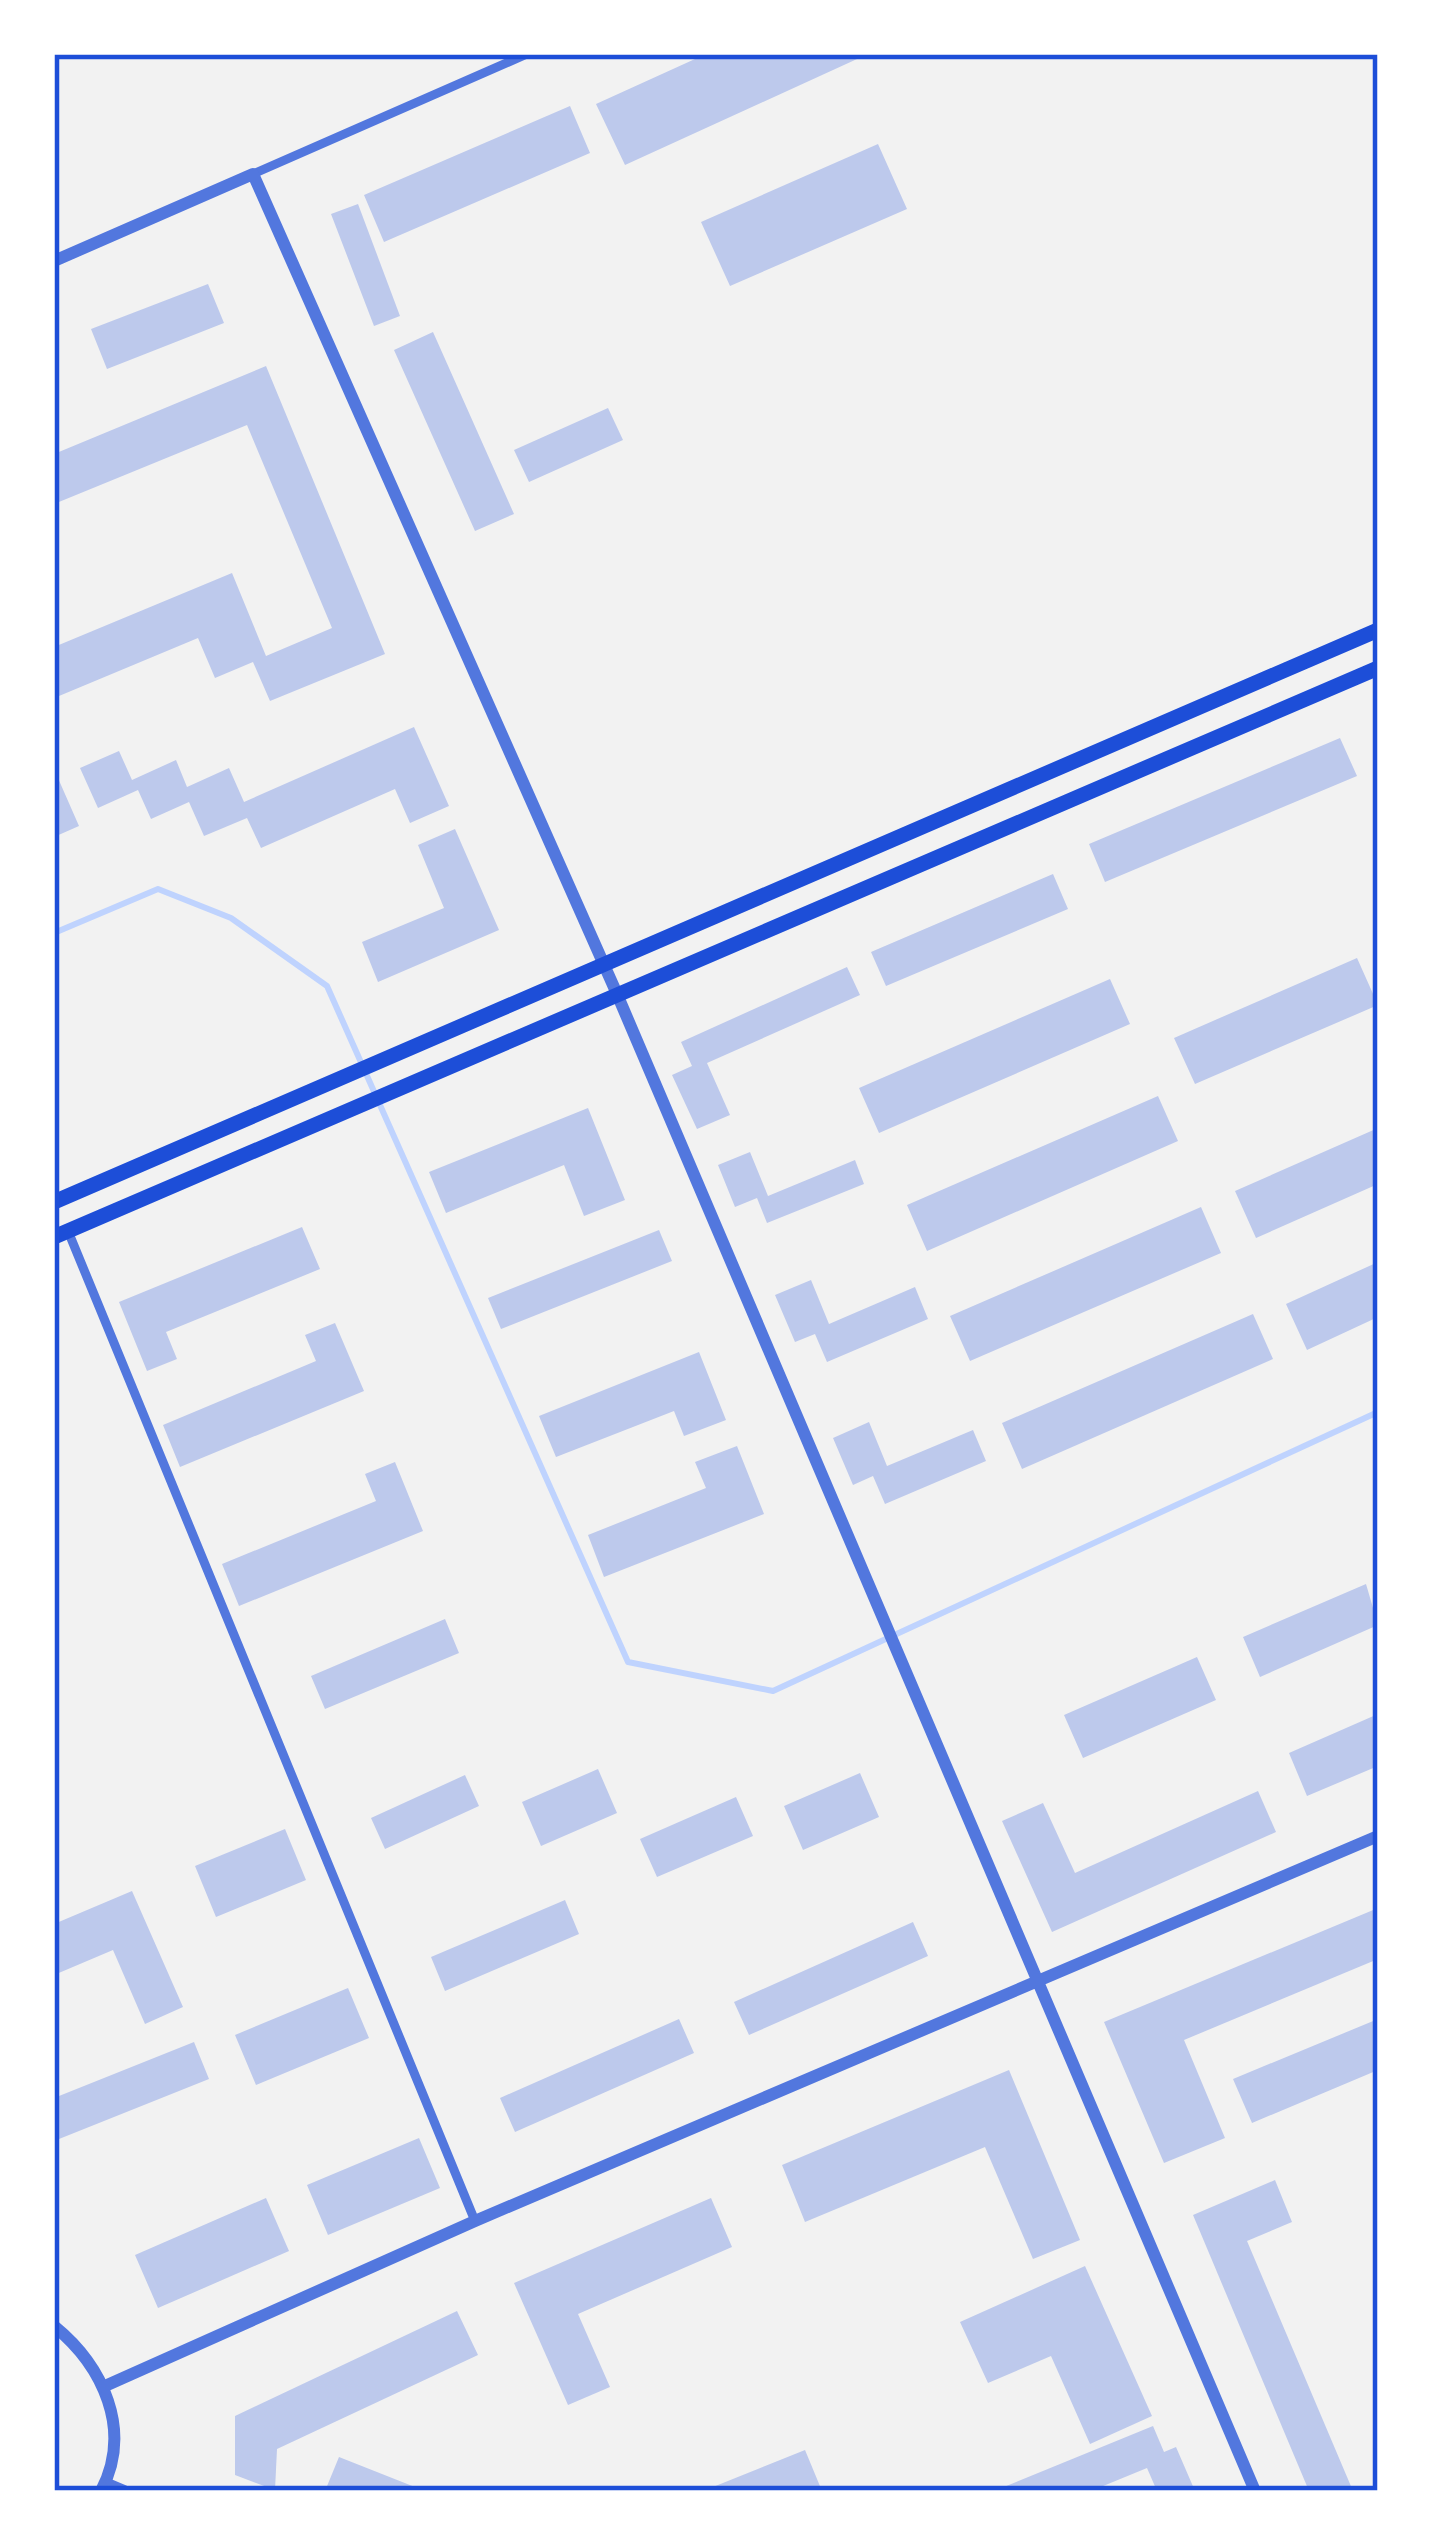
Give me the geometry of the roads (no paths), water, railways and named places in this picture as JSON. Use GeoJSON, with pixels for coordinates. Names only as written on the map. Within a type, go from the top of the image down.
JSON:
{"type":"FeatureCollection","features":[{"type":"Feature","properties":{"kind":"main road"},"geometry":{"type":"LineString","coordinates":[[54,1202],[1378,630]]}},
{"type":"Feature","properties":{"kind":"main road"},"geometry":{"type":"LineString","coordinates":[[61,1234],[1378,668]]}},
{"type":"Feature","properties":{"kind":"street"},"geometry":{"type":"LineString","coordinates":[[54,261],[527,54]]}},
{"type":"Feature","properties":{"kind":"street"},"geometry":{"type":"LineString","coordinates":[[253,174],[617,994],[1255,2491]]}},
{"type":"Feature","properties":{"kind":"street"},"geometry":{"type":"LineString","coordinates":[[61,1234],[475,2221]]}},
{"type":"Feature","properties":{"kind":"street"},"geometry":{"type":"LineString","coordinates":[[105,2386],[475,2221],[1378,1836]]}},
{"type":"Feature","properties":{"kind":"street"},"geometry":{"type":"LineString","coordinates":[[54,2326],[82,2349],[105,2386],[113,2418],[113,2451],[103,2487],[124,2491]]}},
{"type":"Feature","properties":{"kind":"waterway"},"geometry":{"type":"LineString","coordinates":[[54,933],[158,889],[231,918],[327,986],[628,1662],[773,1691],[1378,1412]]}}]}
